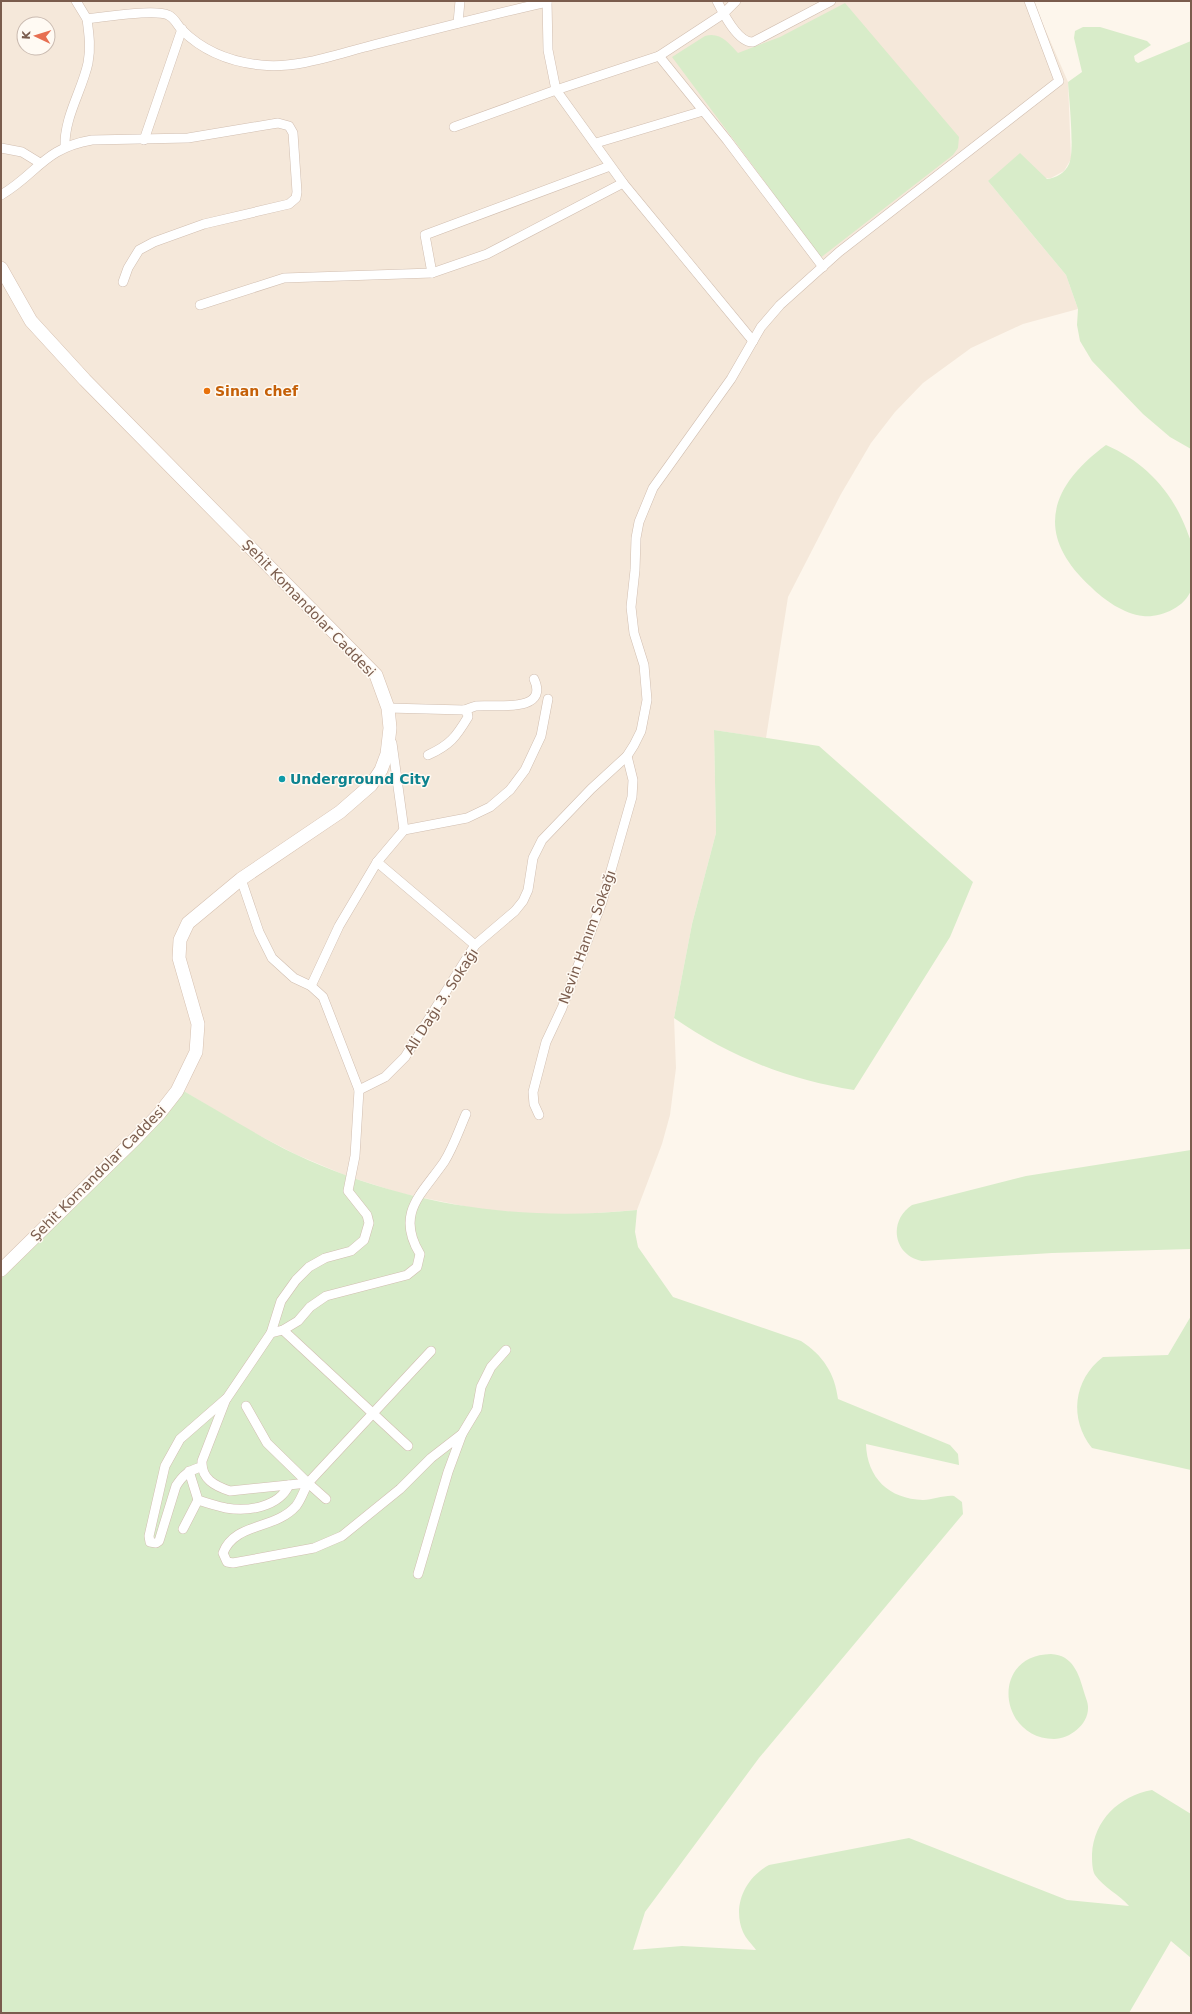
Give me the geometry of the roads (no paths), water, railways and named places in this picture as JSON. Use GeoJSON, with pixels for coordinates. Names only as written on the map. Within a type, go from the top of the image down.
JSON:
{"type":"FeatureCollection","features":[{"type":"Feature","properties":{"kind":"main road","name":"Şehit Komandolar Caddesi"},"geometry":{"type":"LineString","coordinates":[[1,268],[31,321],[85,380],[376,675],[388,708],[390,728],[387,754],[381,770],[371,785],[340,812],[241,879],[188,923],[180,940],[179,958],[198,1024],[196,1052],[177,1091],[159,1114],[136,1138],[1,1270]]}},
{"type":"Feature","properties":{"kind":"street"},"geometry":{"type":"LineString","coordinates":[[65,147],[67,125],[88,62],[89,40],[87,19],[76,1]]}},
{"type":"Feature","properties":{"kind":"street"},"geometry":{"type":"LineString","coordinates":[[458,23],[460,1]]}},
{"type":"Feature","properties":{"kind":"street"},"geometry":{"type":"LineString","coordinates":[[718,1],[723,14],[743,40],[752,42],[831,1]]}},
{"type":"Feature","properties":{"kind":"street"},"geometry":{"type":"LineString","coordinates":[[454,127],[556,90],[659,56],[723,14],[736,1]]}},
{"type":"Feature","properties":{"kind":"street","name":"Ali Dağı 3. Sokağı"},"geometry":{"type":"LineString","coordinates":[[359,1090],[385,1077],[405,1057],[476,945],[515,911],[523,902],[528,890],[533,858],[542,840],[591,789],[627,756],[641,730],[647,700],[644,665],[632,621],[631,607],[639,522],[653,488],[731,379],[770,315],[823,267],[889,212],[966,156],[1059,81],[1029,1]]}},
{"type":"Feature","properties":{"kind":"street"},"geometry":{"type":"LineString","coordinates":[[87,19],[162,13],[174,19],[182,30],[206,49],[224,58],[246,63],[277,65],[308,61],[547,2],[548,50],[556,90],[596,143],[610,166],[753,341]]}},
{"type":"Feature","properties":{"kind":"street"},"geometry":{"type":"LineString","coordinates":[[144,140],[182,30]]}},
{"type":"Feature","properties":{"kind":"street"},"geometry":{"type":"LineString","coordinates":[[659,56],[727,140],[823,267]]}},
{"type":"Feature","properties":{"kind":"street"},"geometry":{"type":"LineString","coordinates":[[596,143],[703,111]]}},
{"type":"Feature","properties":{"kind":"street"},"geometry":{"type":"LineString","coordinates":[[1,195],[40,163],[65,147],[92,140],[144,140],[200,137],[278,123],[285,124],[293,133],[297,192],[296,198],[289,204],[187,229],[139,250],[128,268],[123,282]]}},
{"type":"Feature","properties":{"kind":"street"},"geometry":{"type":"LineString","coordinates":[[1,148],[22,152],[40,163]]}},
{"type":"Feature","properties":{"kind":"street"},"geometry":{"type":"LineString","coordinates":[[432,273],[425,235],[610,166]]}},
{"type":"Feature","properties":{"kind":"street"},"geometry":{"type":"LineString","coordinates":[[200,305],[284,278],[432,273],[487,254],[623,182]]}},
{"type":"Feature","properties":{"kind":"street"},"geometry":{"type":"LineString","coordinates":[[388,708],[464,710],[475,706],[515,706],[528,702],[536,694],[537,689],[534,679]]}},
{"type":"Feature","properties":{"kind":"street"},"geometry":{"type":"LineString","coordinates":[[311,986],[339,926],[377,862],[404,830],[467,818],[490,807],[510,790],[525,770],[541,736],[548,699]]}},
{"type":"Feature","properties":{"kind":"street"},"geometry":{"type":"LineString","coordinates":[[428,755],[444,748],[458,736],[468,717],[467,712],[464,710]]}},
{"type":"Feature","properties":{"kind":"street"},"geometry":{"type":"LineString","coordinates":[[390,728],[404,830]]}},
{"type":"Feature","properties":{"kind":"street","name":"Nevin Hanım Sokağı"},"geometry":{"type":"LineString","coordinates":[[539,1114],[534,1104],[533,1092],[546,1042],[562,1008],[602,902],[632,797],[633,780],[627,756]]}},
{"type":"Feature","properties":{"kind":"street"},"geometry":{"type":"LineString","coordinates":[[377,862],[476,945]]}},
{"type":"Feature","properties":{"kind":"street"},"geometry":{"type":"LineString","coordinates":[[241,879],[258,932],[272,958],[294,978],[311,986],[323,997],[359,1090],[354,1156],[348,1191],[367,1215],[368,1232],[359,1246],[351,1251],[325,1258],[309,1267],[296,1280],[281,1301],[271,1333],[227,1398],[202,1461],[202,1467],[206,1478],[230,1491],[308,1483]]}},
{"type":"Feature","properties":{"kind":"street"},"geometry":{"type":"LineString","coordinates":[[271,1333],[283,1330],[298,1321],[310,1308],[326,1296],[407,1275],[417,1267],[420,1254],[413,1242],[409,1228],[410,1214],[415,1201],[445,1160],[466,1114]]}},
{"type":"Feature","properties":{"kind":"street"},"geometry":{"type":"LineString","coordinates":[[283,1330],[408,1446]]}},
{"type":"Feature","properties":{"kind":"street"},"geometry":{"type":"LineString","coordinates":[[418,1574],[448,1472],[462,1434],[477,1409],[482,1387],[492,1367],[506,1350]]}},
{"type":"Feature","properties":{"kind":"street"},"geometry":{"type":"LineString","coordinates":[[431,1351],[308,1483],[296,1506],[273,1522],[237,1534],[231,1539],[223,1553],[225,1559],[233,1563],[314,1548],[342,1536],[400,1489],[431,1458],[462,1434]]}},
{"type":"Feature","properties":{"kind":"street"},"geometry":{"type":"LineString","coordinates":[[202,1467],[189,1471],[180,1479],[176,1486],[159,1541],[154,1543],[150,1542],[149,1536],[165,1466],[180,1439],[227,1398]]}},
{"type":"Feature","properties":{"kind":"street"},"geometry":{"type":"LineString","coordinates":[[246,1406],[266,1443],[326,1499]]}},
{"type":"Feature","properties":{"kind":"street"},"geometry":{"type":"LineString","coordinates":[[183,1529],[198,1500],[189,1471]]}},
{"type":"Feature","properties":{"kind":"street"},"geometry":{"type":"LineString","coordinates":[[198,1500],[227,1508],[250,1508],[274,1503],[286,1493],[289,1485]]}},
{"type":"Feature","properties":{"kind":"place","name":"Sinan chef"},"geometry":{"type":"Point","coordinates":[207,391]}},
{"type":"Feature","properties":{"kind":"place","name":"Underground City"},"geometry":{"type":"Point","coordinates":[282,779]}}]}
